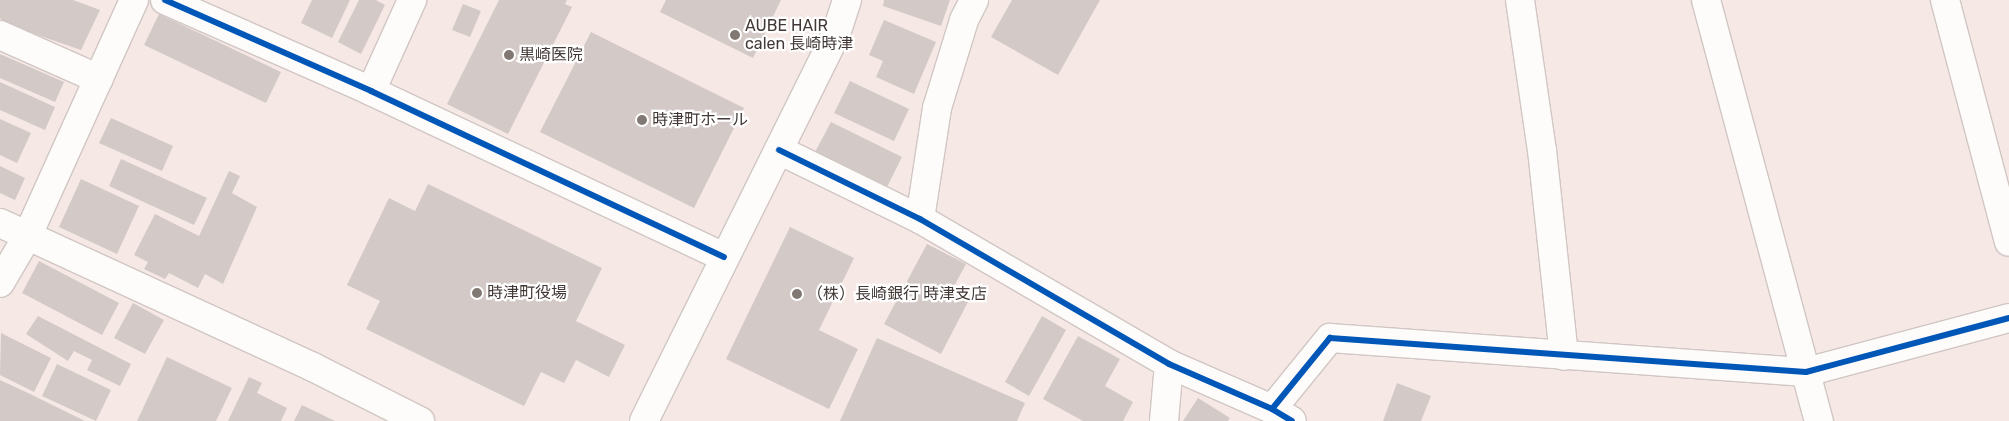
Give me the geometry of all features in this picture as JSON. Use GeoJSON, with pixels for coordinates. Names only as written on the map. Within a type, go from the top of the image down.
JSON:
{"type":"FeatureCollection","features":[{"type":"Feature","properties":{"kind":"street"},"geometry":{"type":"LineString","coordinates":[[0,284],[28,238],[134,0]]}},
{"type":"Feature","properties":{"kind":"street"},"geometry":{"type":"LineString","coordinates":[[165,0],[371,92],[724,257]]}},
{"type":"Feature","properties":{"kind":"street"},"geometry":{"type":"LineString","coordinates":[[371,92],[412,0]]}},
{"type":"Feature","properties":{"kind":"street"},"geometry":{"type":"LineString","coordinates":[[644,421],[836,34],[847,0]]}},
{"type":"Feature","properties":{"kind":"street"},"geometry":{"type":"LineString","coordinates":[[920,219],[937,108],[964,20],[974,0]]}},
{"type":"Feature","properties":{"kind":"street"},"geometry":{"type":"LineString","coordinates":[[1520,0],[1542,150],[1564,356]]}},
{"type":"Feature","properties":{"kind":"street"},"geometry":{"type":"LineString","coordinates":[[1706,0],[1819,421]]}},
{"type":"Feature","properties":{"kind":"street"},"geometry":{"type":"LineString","coordinates":[[1946,0],[2009,242]]}},
{"type":"Feature","properties":{"kind":"street"},"geometry":{"type":"LineString","coordinates":[[0,34],[99,78]]}},
{"type":"Feature","properties":{"kind":"street"},"geometry":{"type":"LineString","coordinates":[[779,150],[920,219],[1169,364],[1282,415],[1330,338],[1806,372],[2009,318]]}},
{"type":"Feature","properties":{"kind":"street"},"geometry":{"type":"LineString","coordinates":[[0,223],[28,238],[313,367],[420,421]]}},
{"type":"Feature","properties":{"kind":"street"},"geometry":{"type":"LineString","coordinates":[[1164,421],[1169,364]]}},
{"type":"Feature","properties":{"kind":"building"},"geometry":{"type":"Polygon","coordinates":[[[0,0],[73,0],[100,10],[81,50],[6,24],[0,18],[0,0]]]}},
{"type":"Feature","properties":{"kind":"building"},"geometry":{"type":"Polygon","coordinates":[[[312,0],[350,0],[332,38],[301,23],[312,0]]]}},
{"type":"Feature","properties":{"kind":"building"},"geometry":{"type":"Polygon","coordinates":[[[359,0],[376,0],[385,5],[361,54],[338,42],[359,0]]]}},
{"type":"Feature","properties":{"kind":"building","name":"黒崎医院"},"geometry":{"type":"Polygon","coordinates":[[[499,0],[567,0],[565,4],[572,7],[508,134],[447,104],[499,0]]]}},
{"type":"Feature","properties":{"kind":"building","name":"AUBE HAIR calen 長崎時津"},"geometry":{"type":"Polygon","coordinates":[[[666,0],[781,0],[753,58],[660,12],[666,0]]]}},
{"type":"Feature","properties":{"kind":"building"},"geometry":{"type":"Polygon","coordinates":[[[884,0],[950,0],[941,26],[883,6],[884,0]]]}},
{"type":"Feature","properties":{"kind":"building"},"geometry":{"type":"Polygon","coordinates":[[[1012,0],[1100,0],[1058,75],[991,37],[1012,0]]]}},
{"type":"Feature","properties":{"kind":"building"},"geometry":{"type":"Polygon","coordinates":[[[463,4],[481,11],[470,37],[452,30],[463,4]]]}},
{"type":"Feature","properties":{"kind":"building"},"geometry":{"type":"Polygon","coordinates":[[[159,14],[281,72],[266,103],[144,45],[159,14]]]}},
{"type":"Feature","properties":{"kind":"building"},"geometry":{"type":"Polygon","coordinates":[[[884,20],[936,42],[914,94],[876,77],[883,61],[869,55],[884,20]]]}},
{"type":"Feature","properties":{"kind":"building","name":"時津町ホール"},"geometry":{"type":"Polygon","coordinates":[[[591,32],[744,108],[694,208],[540,132],[591,32]]]}},
{"type":"Feature","properties":{"kind":"building"},"geometry":{"type":"Polygon","coordinates":[[[0,54],[64,82],[55,102],[0,78],[0,54]]]}},
{"type":"Feature","properties":{"kind":"building"},"geometry":{"type":"Polygon","coordinates":[[[850,81],[909,109],[894,141],[834,113],[850,81]]]}},
{"type":"Feature","properties":{"kind":"building"},"geometry":{"type":"Polygon","coordinates":[[[0,82],[55,107],[45,130],[0,110],[0,82]]]}},
{"type":"Feature","properties":{"kind":"building"},"geometry":{"type":"Polygon","coordinates":[[[111,118],[173,146],[162,171],[99,143],[111,118]]]}},
{"type":"Feature","properties":{"kind":"building"},"geometry":{"type":"Polygon","coordinates":[[[0,119],[31,133],[17,163],[0,155],[0,119]]]}},
{"type":"Feature","properties":{"kind":"building"},"geometry":{"type":"Polygon","coordinates":[[[831,122],[902,157],[887,187],[815,152],[831,122]]]}},
{"type":"Feature","properties":{"kind":"building"},"geometry":{"type":"Polygon","coordinates":[[[121,159],[207,198],[194,225],[109,186],[121,159]]]}},
{"type":"Feature","properties":{"kind":"building"},"geometry":{"type":"Polygon","coordinates":[[[0,166],[25,178],[15,200],[0,193],[0,166]]]}},
{"type":"Feature","properties":{"kind":"building"},"geometry":{"type":"Polygon","coordinates":[[[229,171],[240,176],[232,193],[257,207],[223,284],[205,274],[198,288],[169,273],[165,279],[144,269],[148,262],[134,255],[155,214],[199,236],[229,171]]]}},
{"type":"Feature","properties":{"kind":"building"},"geometry":{"type":"Polygon","coordinates":[[[81,179],[139,206],[117,254],[59,227],[81,179]]]}},
{"type":"Feature","properties":{"kind":"building","name":"時津町役場"},"geometry":{"type":"Polygon","coordinates":[[[428,184],[602,268],[576,321],[625,345],[609,377],[576,360],[564,383],[541,372],[524,406],[366,329],[380,301],[347,285],[389,198],[415,211],[428,184]]]}},
{"type":"Feature","properties":{"kind":"building","name":"（株）長崎銀行 時津支店"},"geometry":{"type":"Polygon","coordinates":[[[790,227],[854,258],[819,330],[858,349],[829,409],[726,359],[790,227]]]}},
{"type":"Feature","properties":{"kind":"building"},"geometry":{"type":"Polygon","coordinates":[[[927,244],[966,264],[952,290],[969,300],[941,354],[884,324],[927,244]]]}},
{"type":"Feature","properties":{"kind":"building"},"geometry":{"type":"Polygon","coordinates":[[[39,261],[119,303],[102,335],[22,293],[39,261]]]}},
{"type":"Feature","properties":{"kind":"building"},"geometry":{"type":"Polygon","coordinates":[[[133,303],[164,320],[145,354],[114,338],[133,303]]]}},
{"type":"Feature","properties":{"kind":"building"},"geometry":{"type":"Polygon","coordinates":[[[38,316],[131,364],[120,386],[87,370],[92,360],[74,351],[68,361],[26,334],[38,316]]]}},
{"type":"Feature","properties":{"kind":"building"},"geometry":{"type":"Polygon","coordinates":[[[1042,316],[1066,330],[1029,396],[1005,382],[1042,316]]]}},
{"type":"Feature","properties":{"kind":"building"},"geometry":{"type":"Polygon","coordinates":[[[1,333],[51,358],[34,392],[0,375],[1,333]]]}},
{"type":"Feature","properties":{"kind":"building"},"geometry":{"type":"Polygon","coordinates":[[[1078,336],[1120,359],[1105,386],[1133,402],[1123,421],[1083,421],[1043,399],[1078,336]]]}},
{"type":"Feature","properties":{"kind":"building"},"geometry":{"type":"Polygon","coordinates":[[[877,338],[1025,403],[1017,421],[840,421],[877,338]]]}},
{"type":"Feature","properties":{"kind":"building"},"geometry":{"type":"Polygon","coordinates":[[[167,357],[232,388],[216,421],[137,421],[167,357]]]}},
{"type":"Feature","properties":{"kind":"building"},"geometry":{"type":"Polygon","coordinates":[[[57,364],[111,390],[96,421],[42,396],[57,364]]]}},
{"type":"Feature","properties":{"kind":"building"},"geometry":{"type":"Polygon","coordinates":[[[249,377],[262,383],[257,393],[287,408],[281,421],[228,421],[249,377]]]}},
{"type":"Feature","properties":{"kind":"building"},"geometry":{"type":"Polygon","coordinates":[[[0,380],[28,393],[85,421],[0,421],[0,380]]]}},
{"type":"Feature","properties":{"kind":"building"},"geometry":{"type":"Polygon","coordinates":[[[1397,383],[1431,396],[1421,421],[1383,421],[1397,383]]]}},
{"type":"Feature","properties":{"kind":"building"},"geometry":{"type":"Polygon","coordinates":[[[1198,398],[1230,418],[1228,421],[1183,421],[1198,398]]]}},
{"type":"Feature","properties":{"kind":"building"},"geometry":{"type":"Polygon","coordinates":[[[302,405],[335,421],[294,421],[302,405]]]}},
{"type":"Feature","properties":{"kind":"cycle path"},"geometry":{"type":"LineString","coordinates":[[165,0],[371,91],[724,257]]}},
{"type":"Feature","properties":{"kind":"cycle path"},"geometry":{"type":"LineString","coordinates":[[779,150],[920,219],[1169,364],[1272,409],[1292,421]]}},
{"type":"Feature","properties":{"kind":"cycle path"},"geometry":{"type":"LineString","coordinates":[[1272,409],[1330,338],[1806,372],[2009,318]]}},
{"type":"Feature","properties":{"kind":"place","name":"AUBE HAIR calen 長崎時津"},"geometry":{"type":"Point","coordinates":[735,35]}},
{"type":"Feature","properties":{"kind":"place","name":"黒崎医院"},"geometry":{"type":"Point","coordinates":[509,55]}},
{"type":"Feature","properties":{"kind":"place","name":"時津町ホール"},"geometry":{"type":"Point","coordinates":[642,120]}},
{"type":"Feature","properties":{"kind":"place","name":"時津町役場"},"geometry":{"type":"Point","coordinates":[477,293]}},
{"type":"Feature","properties":{"kind":"place","name":"（株）長崎銀行 時津支店"},"geometry":{"type":"Point","coordinates":[797,294]}}]}
